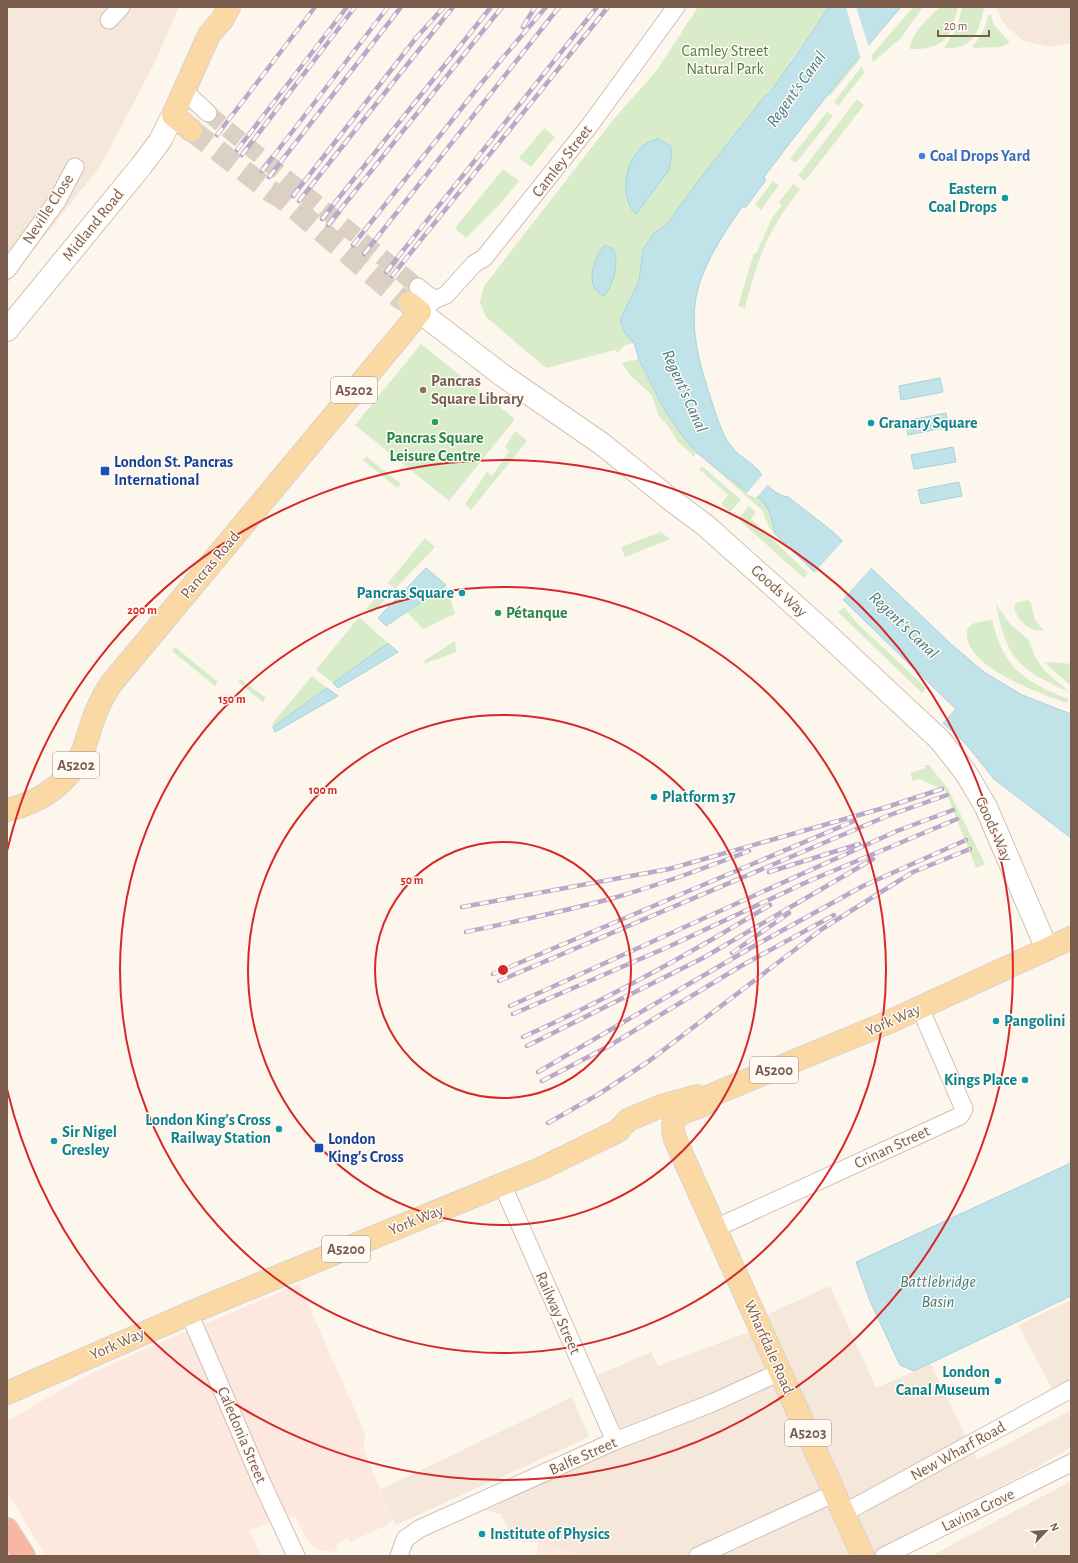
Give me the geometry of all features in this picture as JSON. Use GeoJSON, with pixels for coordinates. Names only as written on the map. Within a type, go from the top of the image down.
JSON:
{"type":"FeatureCollection","features":[{"type":"Feature","properties":{"kind":"highway"},"geometry":{"type":"LineString","coordinates":[[7,1529],[24,1556]]}},
{"type":"Feature","properties":{"kind":"main road"},"geometry":{"type":"LineString","coordinates":[[191,130],[173,116],[185,92],[195,64],[209,35],[222,20],[229,7]]}},
{"type":"Feature","properties":{"kind":"main road","name":"Pancras Road"},"geometry":{"type":"LineString","coordinates":[[7,810],[37,800],[54,790],[67,777],[81,755],[95,711],[111,684],[420,300]]}},
{"type":"Feature","properties":{"kind":"main road","name":"York Way"},"geometry":{"type":"LineString","coordinates":[[626,1131],[628,1120],[661,1106],[703,1094],[707,1100],[837,1045],[1071,938]]}},
{"type":"Feature","properties":{"kind":"main road","name":"Wharfdale Road"},"geometry":{"type":"LineString","coordinates":[[707,1100],[685,1111],[677,1117],[669,1132],[716,1228],[863,1556]]}},
{"type":"Feature","properties":{"kind":"main road","name":"York Way"},"geometry":{"type":"LineString","coordinates":[[7,1393],[189,1313],[541,1168],[626,1131],[654,1124],[669,1132]]}},
{"type":"Feature","properties":{"kind":"street"},"geometry":{"type":"LineString","coordinates":[[109,20],[121,7]]}},
{"type":"Feature","properties":{"kind":"street","name":"Camley Street"},"geometry":{"type":"LineString","coordinates":[[420,300],[446,295],[474,264],[489,252],[590,125],[676,7]]}},
{"type":"Feature","properties":{"kind":"street"},"geometry":{"type":"LineString","coordinates":[[185,92],[208,113]]}},
{"type":"Feature","properties":{"kind":"street","name":"Midland Road"},"geometry":{"type":"LineString","coordinates":[[7,330],[147,159],[160,141],[173,116]]}},
{"type":"Feature","properties":{"kind":"street","name":"Neville Close"},"geometry":{"type":"LineString","coordinates":[[7,270],[57,201],[75,167]]}},
{"type":"Feature","properties":{"kind":"street","name":"Goods Way"},"geometry":{"type":"LineString","coordinates":[[420,300],[502,375],[602,444],[705,525],[819,627],[919,720],[950,752],[977,789],[1047,949]]}},
{"type":"Feature","properties":{"kind":"street","name":"Crinan Street"},"geometry":{"type":"LineString","coordinates":[[716,1228],[960,1116],[964,1108],[920,1008]]}},
{"type":"Feature","properties":{"kind":"street","name":"Railway Street"},"geometry":{"type":"LineString","coordinates":[[502,1184],[615,1441]]}},
{"type":"Feature","properties":{"kind":"street","name":"Caledonia Street"},"geometry":{"type":"LineString","coordinates":[[189,1313],[262,1483],[296,1556]]}},
{"type":"Feature","properties":{"kind":"street","name":"Balfe Street"},"geometry":{"type":"LineString","coordinates":[[399,1556],[405,1539],[419,1529],[615,1441],[712,1403],[780,1372]]}},
{"type":"Feature","properties":{"kind":"street","name":"New Wharf Road"},"geometry":{"type":"LineString","coordinates":[[844,1514],[1071,1389]]}},
{"type":"Feature","properties":{"kind":"street","name":"Lavina Grove"},"geometry":{"type":"LineString","coordinates":[[884,1556],[1071,1463]]}},
{"type":"Feature","properties":{"kind":"street"},"geometry":{"type":"LineString","coordinates":[[698,1556],[835,1493]]}},
{"type":"Feature","properties":{"kind":"shaded area"},"geometry":{"type":"Polygon","coordinates":[[[7,7],[179,7],[153,66],[101,165],[7,284],[7,7]]]}},
{"type":"Feature","properties":{"kind":"shaded area"},"geometry":{"type":"Polygon","coordinates":[[[996,7],[1071,7],[1071,43],[1051,47],[1024,41],[1007,27],[1000,17],[996,7]]]}},
{"type":"Feature","properties":{"kind":"shaded area"},"geometry":{"type":"Polygon","coordinates":[[[299,1284],[365,1433],[364,1450],[393,1520],[388,1522],[389,1524],[350,1542],[348,1538],[336,1545],[338,1550],[331,1552],[317,1549],[312,1545],[306,1538],[295,1516],[249,1530],[261,1556],[46,1556],[7,1492],[7,1421],[82,1378],[145,1349],[299,1284]]]}},
{"type":"Feature","properties":{"kind":"shaded area"},"geometry":{"type":"Polygon","coordinates":[[[830,1286],[876,1388],[931,1364],[977,1460],[1071,1410],[1071,1447],[1034,1469],[866,1556],[588,1556],[538,1542],[508,1541],[509,1532],[501,1514],[484,1510],[610,1453],[580,1383],[651,1352],[658,1366],[767,1325],[766,1315],[830,1286]]]}},
{"type":"Feature","properties":{"kind":"shaded area"},"geometry":{"type":"Polygon","coordinates":[[[1071,1300],[1071,1385],[1055,1394],[1018,1325],[1071,1300]]]}},
{"type":"Feature","properties":{"kind":"shaded area"},"geometry":{"type":"Polygon","coordinates":[[[572,1397],[589,1437],[396,1525],[380,1490],[572,1397]]]}},
{"type":"Feature","properties":{"kind":"shaded area"},"geometry":{"type":"Polygon","coordinates":[[[1071,1481],[1071,1556],[931,1556],[1071,1481]]]}},
{"type":"Feature","properties":{"kind":"shaded area"},"geometry":{"type":"Polygon","coordinates":[[[538,1542],[546,1543],[588,1556],[536,1556],[538,1542]]]}},
{"type":"Feature","properties":{"kind":"green space","name":"Camley Street Natural Park"},"geometry":{"type":"Polygon","coordinates":[[[698,7],[829,7],[789,63],[790,64],[776,86],[765,96],[699,180],[667,224],[662,228],[625,333],[634,343],[625,345],[617,353],[615,350],[546,368],[486,317],[480,302],[484,286],[613,120],[657,70],[698,7]],[[639,148],[631,161],[629,168],[627,189],[630,204],[639,148]]]}},
{"type":"Feature","properties":{"kind":"green space"},"geometry":{"type":"Polygon","coordinates":[[[913,7],[923,7],[901,38],[873,62],[871,56],[913,7]]]}},
{"type":"Feature","properties":{"kind":"green space"},"geometry":{"type":"Polygon","coordinates":[[[940,7],[958,7],[949,34],[944,40],[931,47],[910,49],[913,38],[917,32],[940,7]]]}},
{"type":"Feature","properties":{"kind":"green space"},"geometry":{"type":"Polygon","coordinates":[[[962,7],[984,7],[977,31],[968,43],[954,48],[944,48],[957,28],[962,7]]]}},
{"type":"Feature","properties":{"kind":"green space"},"geometry":{"type":"Polygon","coordinates":[[[988,15],[991,15],[994,25],[1010,43],[1000,47],[973,48],[972,46],[983,32],[988,15]]]}},
{"type":"Feature","properties":{"kind":"green space"},"geometry":{"type":"Polygon","coordinates":[[[860,55],[861,58],[830,96],[828,94],[860,55]]]}},
{"type":"Feature","properties":{"kind":"green space"},"geometry":{"type":"Polygon","coordinates":[[[862,66],[864,73],[838,106],[834,102],[862,66]]]}},
{"type":"Feature","properties":{"kind":"green space"},"geometry":{"type":"Polygon","coordinates":[[[857,99],[864,105],[805,181],[798,176],[857,99]]]}},
{"type":"Feature","properties":{"kind":"green space"},"geometry":{"type":"Polygon","coordinates":[[[827,112],[833,116],[796,163],[790,159],[827,112]]]}},
{"type":"Feature","properties":{"kind":"green space"},"geometry":{"type":"Polygon","coordinates":[[[544,128],[555,137],[531,167],[519,158],[544,128]]]}},
{"type":"Feature","properties":{"kind":"green space"},"geometry":{"type":"Polygon","coordinates":[[[503,169],[519,181],[500,204],[466,238],[455,228],[503,169]]]}},
{"type":"Feature","properties":{"kind":"green space"},"geometry":{"type":"Polygon","coordinates":[[[773,181],[779,185],[761,210],[755,205],[773,181]]]}},
{"type":"Feature","properties":{"kind":"green space"},"geometry":{"type":"Polygon","coordinates":[[[793,184],[800,189],[780,218],[765,245],[745,308],[738,306],[754,253],[756,254],[772,218],[782,205],[779,202],[793,184]]]}},
{"type":"Feature","properties":{"kind":"green space","name":"Pancras Square Leisure Centre"},"geometry":{"type":"Polygon","coordinates":[[[421,344],[515,419],[449,501],[355,425],[421,344]]]}},
{"type":"Feature","properties":{"kind":"green space"},"geometry":{"type":"Polygon","coordinates":[[[638,359],[658,400],[696,453],[693,457],[692,454],[678,442],[669,427],[659,416],[651,394],[629,374],[622,363],[638,359]]]}},
{"type":"Feature","properties":{"kind":"green space"},"geometry":{"type":"Polygon","coordinates":[[[515,431],[527,441],[471,510],[465,504],[487,472],[492,476],[509,451],[505,447],[515,431]]]}},
{"type":"Feature","properties":{"kind":"green space"},"geometry":{"type":"Polygon","coordinates":[[[366,456],[401,484],[397,488],[363,460],[366,456]]]}},
{"type":"Feature","properties":{"kind":"green space"},"geometry":{"type":"Polygon","coordinates":[[[707,460],[747,492],[756,495],[767,505],[773,520],[775,534],[769,527],[762,510],[706,461],[707,460]]]}},
{"type":"Feature","properties":{"kind":"green space"},"geometry":{"type":"Polygon","coordinates":[[[702,466],[741,500],[730,512],[721,504],[728,495],[699,469],[702,466]]]}},
{"type":"Feature","properties":{"kind":"green space"},"geometry":{"type":"Polygon","coordinates":[[[749,506],[756,512],[751,519],[808,573],[804,578],[738,519],[749,506]]]}},
{"type":"Feature","properties":{"kind":"green space"},"geometry":{"type":"Polygon","coordinates":[[[661,532],[670,539],[625,557],[621,547],[661,532]]]}},
{"type":"Feature","properties":{"kind":"green space"},"geometry":{"type":"Polygon","coordinates":[[[425,538],[435,547],[395,589],[388,583],[425,538]]]}},
{"type":"Feature","properties":{"kind":"green space"},"geometry":{"type":"Polygon","coordinates":[[[446,585],[455,614],[423,629],[407,612],[446,585]]]}},
{"type":"Feature","properties":{"kind":"green space"},"geometry":{"type":"Polygon","coordinates":[[[383,589],[390,595],[372,613],[366,609],[383,589]]]}},
{"type":"Feature","properties":{"kind":"green space"},"geometry":{"type":"Polygon","coordinates":[[[1028,600],[1031,603],[1035,620],[1044,631],[1029,628],[1018,617],[1014,608],[1016,603],[1028,600]]]}},
{"type":"Feature","properties":{"kind":"green space"},"geometry":{"type":"Polygon","coordinates":[[[996,604],[1009,623],[1028,639],[1036,658],[1044,670],[1069,692],[1038,677],[1018,660],[1010,650],[1005,638],[996,604]]]}},
{"type":"Feature","properties":{"kind":"green space"},"geometry":{"type":"Polygon","coordinates":[[[844,607],[856,622],[926,688],[922,693],[838,612],[844,607]]]}},
{"type":"Feature","properties":{"kind":"green space"},"geometry":{"type":"Polygon","coordinates":[[[359,617],[388,643],[333,683],[316,670],[359,617]]]}},
{"type":"Feature","properties":{"kind":"green space"},"geometry":{"type":"Polygon","coordinates":[[[992,620],[1003,650],[1010,662],[1018,671],[1039,686],[1068,699],[1067,703],[1009,679],[981,660],[972,650],[967,638],[968,628],[974,623],[992,620]]]}},
{"type":"Feature","properties":{"kind":"green space"},"geometry":{"type":"Polygon","coordinates":[[[455,641],[456,652],[424,664],[425,660],[455,641]]]}},
{"type":"Feature","properties":{"kind":"green space"},"geometry":{"type":"Polygon","coordinates":[[[175,647],[218,682],[215,686],[172,651],[175,647]]]}},
{"type":"Feature","properties":{"kind":"green space"},"geometry":{"type":"Polygon","coordinates":[[[1053,662],[1071,664],[1071,686],[1045,663],[1053,662]]]}},
{"type":"Feature","properties":{"kind":"green space"},"geometry":{"type":"Polygon","coordinates":[[[312,676],[327,688],[273,727],[272,724],[312,676]]]}},
{"type":"Feature","properties":{"kind":"green space"},"geometry":{"type":"Polygon","coordinates":[[[241,679],[266,698],[263,702],[238,682],[241,679]]]}},
{"type":"Feature","properties":{"kind":"green space"},"geometry":{"type":"Polygon","coordinates":[[[924,765],[929,765],[948,789],[985,864],[976,868],[945,790],[919,779],[913,781],[910,773],[926,768],[924,765]]]}},
{"type":"Feature","properties":{"kind":"water","name":"Regent's Canal"},"geometry":{"type":"Polygon","coordinates":[[[829,7],[901,7],[849,68],[783,152],[764,177],[766,180],[746,207],[742,207],[712,254],[703,275],[697,295],[694,316],[695,338],[700,364],[721,428],[727,441],[737,453],[758,470],[764,481],[774,491],[788,497],[832,531],[952,645],[984,672],[1022,695],[1071,714],[1071,838],[994,779],[965,743],[943,723],[956,709],[775,534],[770,514],[764,503],[754,495],[747,492],[697,453],[680,433],[661,404],[639,360],[634,343],[625,333],[620,320],[639,281],[643,250],[653,234],[667,224],[699,180],[765,96],[770,93],[829,7]]]}},
{"type":"Feature","properties":{"kind":"water"},"geometry":{"type":"Polygon","coordinates":[[[659,139],[670,146],[672,153],[669,170],[636,214],[626,195],[628,170],[639,149],[648,142],[659,139]]]}},
{"type":"Feature","properties":{"kind":"water"},"geometry":{"type":"Polygon","coordinates":[[[605,245],[613,249],[616,266],[613,280],[604,296],[598,292],[594,286],[592,272],[597,256],[605,245]]]}},
{"type":"Feature","properties":{"kind":"water"},"geometry":{"type":"Polygon","coordinates":[[[940,378],[943,392],[901,400],[899,386],[940,378]]]}},
{"type":"Feature","properties":{"kind":"water"},"geometry":{"type":"Polygon","coordinates":[[[946,413],[949,427],[908,435],[905,421],[946,413]]]}},
{"type":"Feature","properties":{"kind":"water"},"geometry":{"type":"Polygon","coordinates":[[[953,447],[956,462],[914,469],[911,455],[953,447]]]}},
{"type":"Feature","properties":{"kind":"water"},"geometry":{"type":"Polygon","coordinates":[[[959,482],[962,496],[921,504],[918,490],[959,482]]]}},
{"type":"Feature","properties":{"kind":"water"},"geometry":{"type":"Polygon","coordinates":[[[426,568],[446,585],[386,626],[378,618],[426,568]]]}},
{"type":"Feature","properties":{"kind":"water"},"geometry":{"type":"Polygon","coordinates":[[[388,643],[398,652],[338,688],[333,683],[388,643]]]}},
{"type":"Feature","properties":{"kind":"water"},"geometry":{"type":"Polygon","coordinates":[[[327,688],[338,696],[275,732],[273,727],[327,688]]]}},
{"type":"Feature","properties":{"kind":"water","name":"Battlebridge Basin"},"geometry":{"type":"Polygon","coordinates":[[[1071,1163],[1071,1296],[914,1371],[900,1365],[870,1301],[856,1262],[1071,1163]]]}},
{"type":"Feature","properties":{"kind":"pier"},"geometry":{"type":"Polygon","coordinates":[[[846,7],[856,7],[869,47],[860,57],[846,7]]]}},
{"type":"Feature","properties":{"kind":"pier"},"geometry":{"type":"Polygon","coordinates":[[[763,474],[769,483],[756,498],[746,494],[763,474]]]}},
{"type":"Feature","properties":{"kind":"pier"},"geometry":{"type":"Polygon","coordinates":[[[844,540],[872,567],[842,600],[814,573],[844,540]]]}},
{"type":"Feature","properties":{"kind":"tunnel"},"geometry":{"type":"LineString","coordinates":[[208,113],[418,287]]}},
{"type":"Feature","properties":{"kind":"tunnel"},"geometry":{"type":"LineString","coordinates":[[191,130],[270,191],[281,197],[400,298],[409,303]]}},
{"type":"Feature","properties":{"kind":"railway"},"geometry":{"type":"LineString","coordinates":[[217,135],[315,7]]}},
{"type":"Feature","properties":{"kind":"railway"},"geometry":{"type":"LineString","coordinates":[[237,150],[347,7]]}},
{"type":"Feature","properties":{"kind":"railway"},"geometry":{"type":"LineString","coordinates":[[242,155],[355,7]]}},
{"type":"Feature","properties":{"kind":"railway"},"geometry":{"type":"LineString","coordinates":[[262,171],[388,7]]}},
{"type":"Feature","properties":{"kind":"railway"},"geometry":{"type":"LineString","coordinates":[[269,177],[401,7]]}},
{"type":"Feature","properties":{"kind":"railway"},"geometry":{"type":"LineString","coordinates":[[293,196],[416,38],[444,7]]}},
{"type":"Feature","properties":{"kind":"railway"},"geometry":{"type":"LineString","coordinates":[[299,201],[453,7]]}},
{"type":"Feature","properties":{"kind":"railway"},"geometry":{"type":"LineString","coordinates":[[322,219],[491,7]]}},
{"type":"Feature","properties":{"kind":"railway"},"geometry":{"type":"LineString","coordinates":[[328,225],[502,7]]}},
{"type":"Feature","properties":{"kind":"railway"},"geometry":{"type":"LineString","coordinates":[[523,27],[535,7]]}},
{"type":"Feature","properties":{"kind":"railway"},"geometry":{"type":"LineString","coordinates":[[353,245],[484,80],[546,7]]}},
{"type":"Feature","properties":{"kind":"railway"},"geometry":{"type":"LineString","coordinates":[[364,254],[559,7]]}},
{"type":"Feature","properties":{"kind":"railway"},"geometry":{"type":"LineString","coordinates":[[386,272],[597,7]]}},
{"type":"Feature","properties":{"kind":"railway"},"geometry":{"type":"LineString","coordinates":[[392,276],[608,7]]}},
{"type":"Feature","properties":{"kind":"railway"},"geometry":{"type":"LineString","coordinates":[[462,907],[669,869],[887,807],[942,789]]}},
{"type":"Feature","properties":{"kind":"railway"},"geometry":{"type":"LineString","coordinates":[[499,981],[887,816],[947,795]]}},
{"type":"Feature","properties":{"kind":"railway"},"geometry":{"type":"LineString","coordinates":[[510,1006],[897,831],[953,810]]}},
{"type":"Feature","properties":{"kind":"railway"},"geometry":{"type":"LineString","coordinates":[[513,1014],[668,947],[809,881],[957,819]]}},
{"type":"Feature","properties":{"kind":"railway"},"geometry":{"type":"LineString","coordinates":[[493,974],[854,821]]}},
{"type":"Feature","properties":{"kind":"railway"},"geometry":{"type":"LineString","coordinates":[[538,1072],[754,946],[863,886],[966,840]]}},
{"type":"Feature","properties":{"kind":"railway"},"geometry":{"type":"LineString","coordinates":[[769,872],[859,844]]}},
{"type":"Feature","properties":{"kind":"railway"},"geometry":{"type":"LineString","coordinates":[[548,1123],[599,1094],[649,1061],[822,929],[913,872],[970,849]]}},
{"type":"Feature","properties":{"kind":"railway"},"geometry":{"type":"LineString","coordinates":[[466,932],[617,897],[683,876],[749,851]]}},
{"type":"Feature","properties":{"kind":"railway"},"geometry":{"type":"LineString","coordinates":[[527,1046],[703,958],[873,859]]}},
{"type":"Feature","properties":{"kind":"railway"},"geometry":{"type":"LineString","coordinates":[[523,1037],[649,975],[770,905]]}},
{"type":"Feature","properties":{"kind":"railway"},"geometry":{"type":"LineString","coordinates":[[732,953],[789,913]]}},
{"type":"Feature","properties":{"kind":"railway"},"geometry":{"type":"LineString","coordinates":[[542,1081],[609,1046],[741,966],[834,915]]}},
{"type":"Feature","properties":{"kind":"place","name":"Coal Drops Yard"},"geometry":{"type":"Point","coordinates":[922,156]}},
{"type":"Feature","properties":{"kind":"place","name":"Eastern Coal Drops"},"geometry":{"type":"Point","coordinates":[1005,198]}},
{"type":"Feature","properties":{"kind":"place","name":"Pancras Square Library"},"geometry":{"type":"Point","coordinates":[423,390]}},
{"type":"Feature","properties":{"kind":"place","name":"Pancras Square Leisure Centre"},"geometry":{"type":"Point","coordinates":[435,422]}},
{"type":"Feature","properties":{"kind":"place","name":"Granary Square"},"geometry":{"type":"Point","coordinates":[871,423]}},
{"type":"Feature","properties":{"kind":"place","name":"London St. Pancras International"},"geometry":{"type":"Point","coordinates":[105,471]}},
{"type":"Feature","properties":{"kind":"place","name":"Pancras Square"},"geometry":{"type":"Point","coordinates":[462,593]}},
{"type":"Feature","properties":{"kind":"place","name":"Pétanque"},"geometry":{"type":"Point","coordinates":[498,613]}},
{"type":"Feature","properties":{"kind":"place","name":"Platform 37"},"geometry":{"type":"Point","coordinates":[654,797]}},
{"type":"Feature","properties":{"kind":"place","name":"Pangolini"},"geometry":{"type":"Point","coordinates":[996,1021]}},
{"type":"Feature","properties":{"kind":"place","name":"Kings Place"},"geometry":{"type":"Point","coordinates":[1025,1080]}},
{"type":"Feature","properties":{"kind":"place","name":"London King's Cross Railway Station"},"geometry":{"type":"Point","coordinates":[279,1129]}},
{"type":"Feature","properties":{"kind":"place","name":"Sir Nigel Gresley"},"geometry":{"type":"Point","coordinates":[54,1141]}},
{"type":"Feature","properties":{"kind":"place","name":"London King's Cross"},"geometry":{"type":"Point","coordinates":[319,1148]}},
{"type":"Feature","properties":{"kind":"place","name":"London Canal Museum"},"geometry":{"type":"Point","coordinates":[998,1381]}},
{"type":"Feature","properties":{"kind":"place","name":"Institute of Physics"},"geometry":{"type":"Point","coordinates":[482,1534]}}]}
